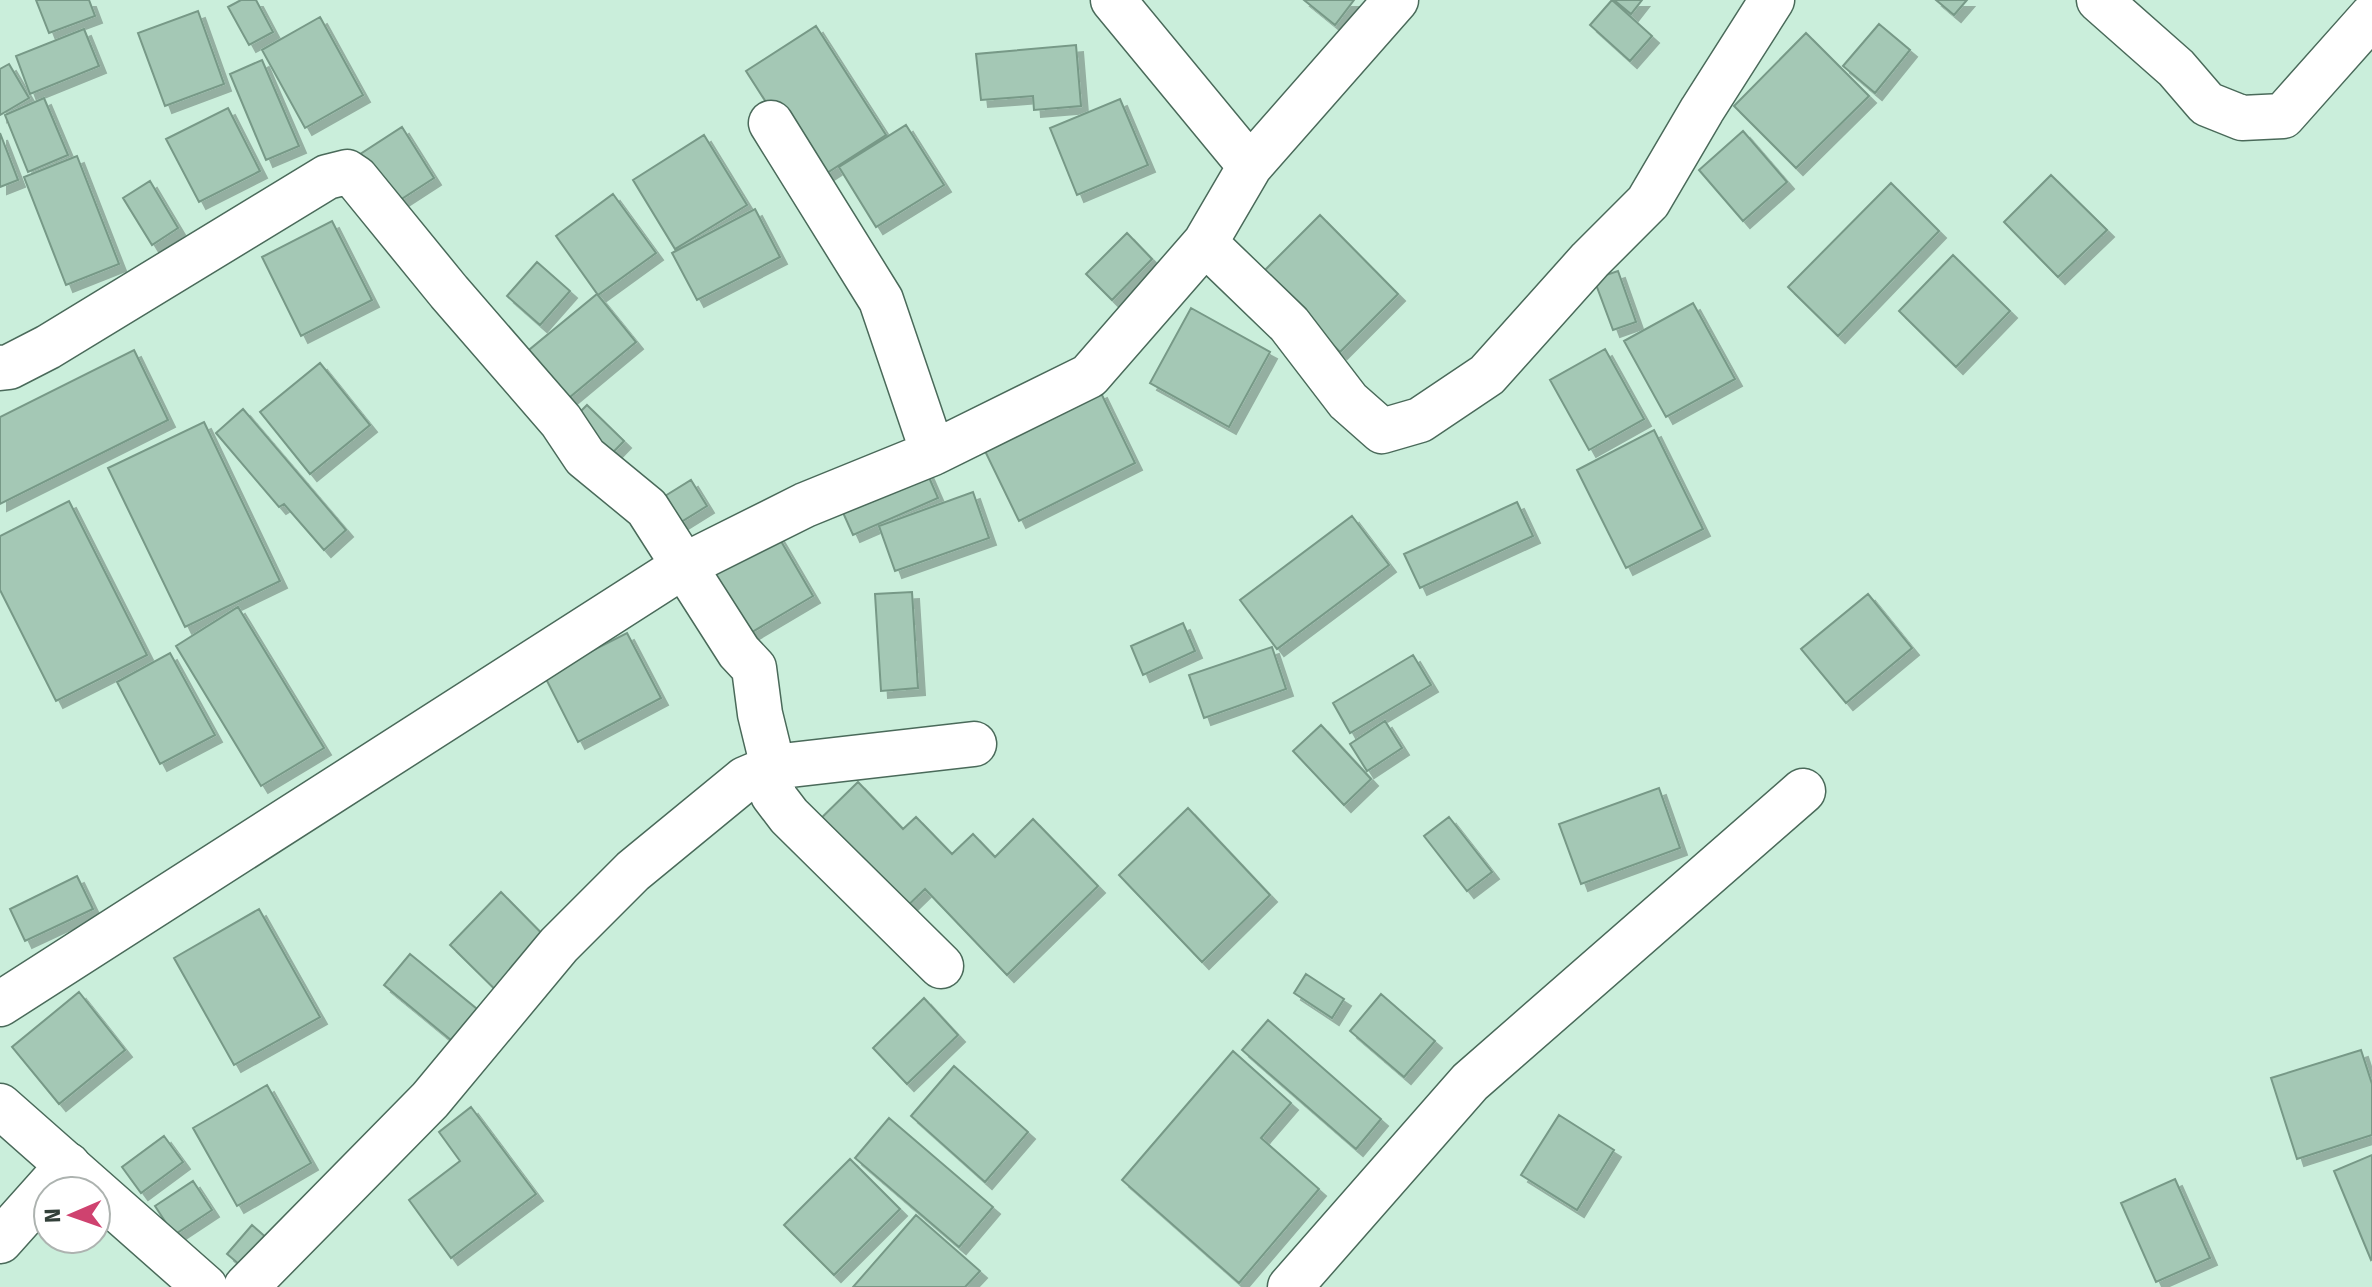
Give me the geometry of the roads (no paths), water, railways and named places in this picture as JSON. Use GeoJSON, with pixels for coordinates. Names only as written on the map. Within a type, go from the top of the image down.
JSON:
{"type":"FeatureCollection","features":[{"type":"Feature","properties":{"kind":"street"},"geometry":{"type":"LineString","coordinates":[[1113,0],[1250,166]]}},
{"type":"Feature","properties":{"kind":"street"},"geometry":{"type":"LineString","coordinates":[[0,1004],[685,565],[805,505],[933,453],[1089,376],[1205,243],[1250,166],[1396,0]]}},
{"type":"Feature","properties":{"kind":"street"},"geometry":{"type":"LineString","coordinates":[[1205,243],[1289,324],[1348,401],[1382,431],[1420,420],[1487,375],[1590,260],[1648,202],[1772,0]]}},
{"type":"Feature","properties":{"kind":"street"},"geometry":{"type":"LineString","coordinates":[[2099,0],[2176,68],[2207,104],[2242,118],[2283,116],[2372,16]]}},
{"type":"Feature","properties":{"kind":"street"},"geometry":{"type":"LineString","coordinates":[[771,123],[881,300],[933,453]]}},
{"type":"Feature","properties":{"kind":"street"},"geometry":{"type":"LineString","coordinates":[[0,368],[9,367],[48,347],[327,177],[347,172],[356,178],[449,292],[561,421],[585,457],[647,508],[739,652],[754,668],[760,714],[773,767],[773,795],[789,816],[941,966]]}},
{"type":"Feature","properties":{"kind":"street"},"geometry":{"type":"LineString","coordinates":[[246,1287],[430,1100],[559,945],[622,881],[745,779],[773,767],[974,744]]}},
{"type":"Feature","properties":{"kind":"street"},"geometry":{"type":"LineString","coordinates":[[1290,1287],[1470,1082],[1803,791]]}},
{"type":"Feature","properties":{"kind":"street"},"geometry":{"type":"LineString","coordinates":[[0,1106],[205,1287]]}},
{"type":"Feature","properties":{"kind":"street"},"geometry":{"type":"LineString","coordinates":[[0,1241],[68,1165]]}}]}
